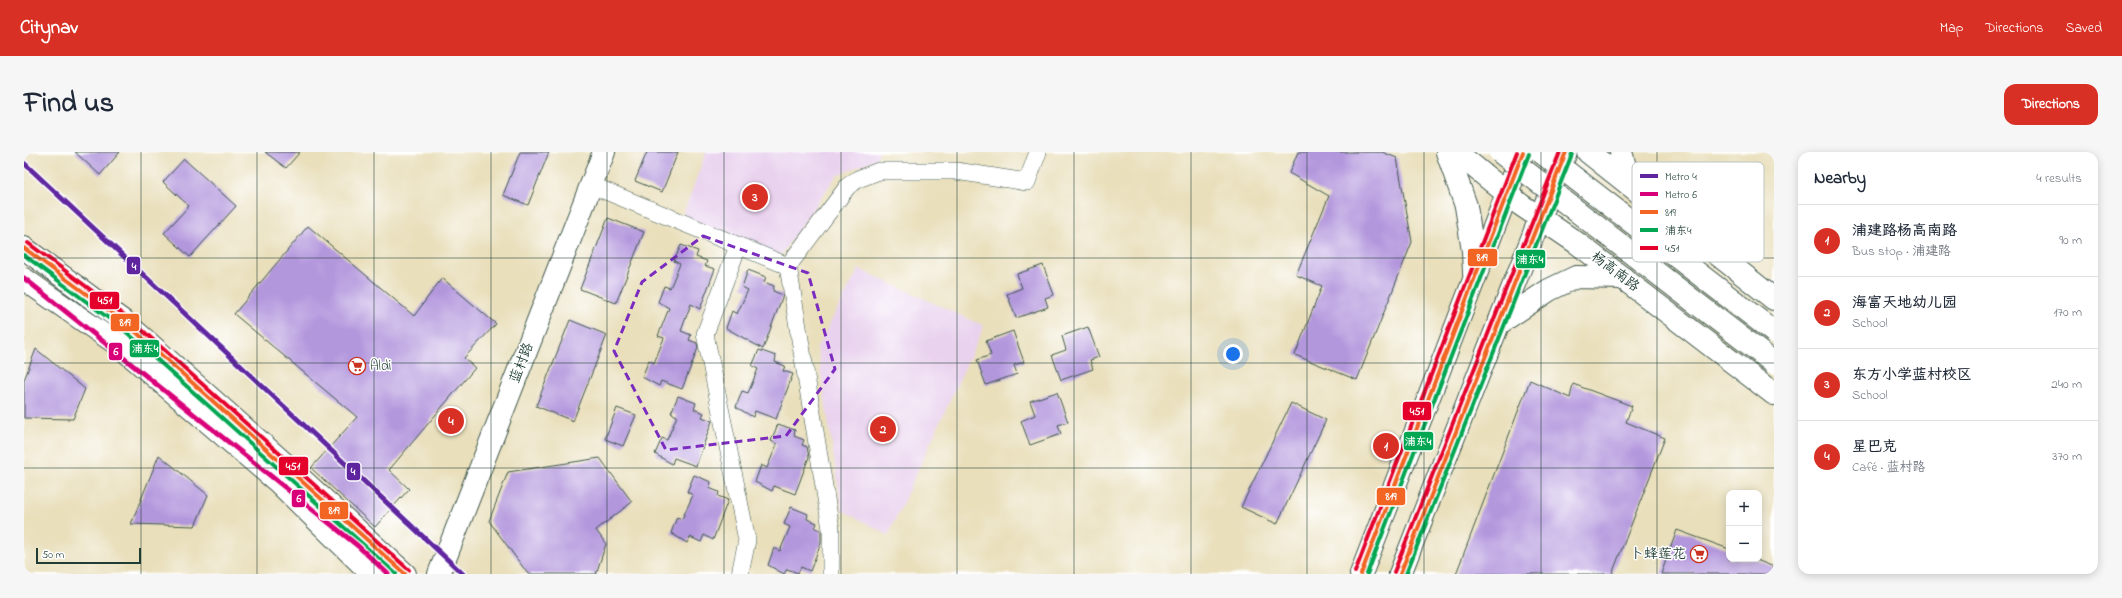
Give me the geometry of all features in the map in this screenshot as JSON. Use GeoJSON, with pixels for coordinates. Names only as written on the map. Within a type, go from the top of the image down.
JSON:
{"type":"FeatureCollection","features":[{"type":"Feature","properties":{"kind":"main road","name":"蓝村路"},"geometry":{"type":"LineString","coordinates":[[439,574],[604,152]]}},
{"type":"Feature","properties":{"kind":"main road"},"geometry":{"type":"LineString","coordinates":[[1448,152],[1466,206],[1473,251],[1474,280]]}},
{"type":"Feature","properties":{"kind":"main road","name":"杨高南路"},"geometry":{"type":"LineString","coordinates":[[1456,152],[1540,219],[1577,243],[1774,394]]}},
{"type":"Feature","properties":{"kind":"main road","name":"杨高南路"},"geometry":{"type":"LineString","coordinates":[[1500,152],[1632,254]]}},
{"type":"Feature","properties":{"kind":"main road"},"geometry":{"type":"LineString","coordinates":[[1361,574],[1523,152]]}},
{"type":"Feature","properties":{"kind":"main road"},"geometry":{"type":"LineString","coordinates":[[1542,152],[1632,222]]}},
{"type":"Feature","properties":{"kind":"main road"},"geometry":{"type":"LineString","coordinates":[[1400,574],[1566,152]]}},
{"type":"Feature","properties":{"kind":"main road"},"geometry":{"type":"LineString","coordinates":[[1588,152],[1630,185]]}},
{"type":"Feature","properties":{"kind":"main road"},"geometry":{"type":"LineString","coordinates":[[1621,152],[1630,185]]}},
{"type":"Feature","properties":{"kind":"main road"},"geometry":{"type":"LineString","coordinates":[[24,248],[127,324],[287,466],[404,574]]}},
{"type":"Feature","properties":{"kind":"main road","name":"杨高南路"},"geometry":{"type":"LineString","coordinates":[[1643,262],[1774,363]]}},
{"type":"Feature","properties":{"kind":"main road"},"geometry":{"type":"LineString","coordinates":[[1684,262],[1774,332]]}},
{"type":"Feature","properties":{"kind":"main road"},"geometry":{"type":"LineString","coordinates":[[1727,262],[1774,299]]}},
{"type":"Feature","properties":{"kind":"main road"},"geometry":{"type":"LineString","coordinates":[[1498,324],[1550,290],[1576,277],[1623,278]]}},
{"type":"Feature","properties":{"kind":"main road"},"geometry":{"type":"LineString","coordinates":[[24,279],[117,344],[278,482],[372,574]]}},
{"type":"Feature","properties":{"kind":"street"},"geometry":{"type":"LineString","coordinates":[[831,574],[831,529],[788,266],[848,186],[858,179],[879,171],[956,170],[1027,182],[1038,152]]}},
{"type":"Feature","properties":{"kind":"street"},"geometry":{"type":"LineString","coordinates":[[591,185],[788,266]]}},
{"type":"Feature","properties":{"kind":"street"},"geometry":{"type":"LineString","coordinates":[[738,246],[705,334],[747,540],[740,574]]}},
{"type":"Feature","properties":{"kind":"highlighted area"},"geometry":{"type":"Polygon","coordinates":[[[703,236],[808,273],[835,369],[786,436],[666,450],[614,351],[642,282],[703,236]]]}},
{"type":"Feature","properties":{"kind":"shaded area"},"geometry":{"type":"Polygon","coordinates":[[[706,152],[879,152],[876,159],[837,175],[775,263],[681,220],[706,152]]]}},
{"type":"Feature","properties":{"kind":"shaded area"},"geometry":{"type":"Polygon","coordinates":[[[859,269],[984,326],[888,535],[842,510],[817,347],[859,269]]]}},
{"type":"Feature","properties":{"kind":"building"},"geometry":{"type":"Polygon","coordinates":[[[75,152],[120,152],[100,175],[75,152]]]}},
{"type":"Feature","properties":{"kind":"building"},"geometry":{"type":"Polygon","coordinates":[[[265,152],[300,152],[286,168],[265,152]]]}},
{"type":"Feature","properties":{"kind":"building"},"geometry":{"type":"Polygon","coordinates":[[[520,152],[549,152],[528,205],[503,195],[520,152]]]}},
{"type":"Feature","properties":{"kind":"building"},"geometry":{"type":"Polygon","coordinates":[[[647,152],[678,152],[662,192],[635,181],[647,152]]]}},
{"type":"Feature","properties":{"kind":"building"},"geometry":{"type":"Polygon","coordinates":[[[1298,152],[1382,152],[1397,158],[1412,242],[1357,380],[1295,355],[1322,286],[1296,275],[1329,196],[1289,173],[1298,152]]]}},
{"type":"Feature","properties":{"kind":"building"},"geometry":{"type":"Polygon","coordinates":[[[184,159],[236,206],[190,257],[164,233],[189,206],[163,182],[184,159]]]}},
{"type":"Feature","properties":{"kind":"building"},"geometry":{"type":"Polygon","coordinates":[[[608,218],[644,232],[616,303],[580,289],[608,218]]]}},
{"type":"Feature","properties":{"kind":"building"},"geometry":{"type":"Polygon","coordinates":[[[308,226],[414,316],[442,278],[496,324],[464,358],[475,368],[389,470],[409,489],[375,527],[311,468],[357,417],[234,314],[308,226]]]}},
{"type":"Feature","properties":{"kind":"building"},"geometry":{"type":"Polygon","coordinates":[[[681,245],[698,251],[696,257],[707,261],[705,266],[715,269],[700,309],[691,304],[681,331],[691,335],[689,340],[697,343],[698,348],[682,389],[661,381],[659,386],[642,377],[649,360],[654,363],[664,338],[658,336],[669,308],[658,302],[664,286],[670,288],[680,264],[674,261],[681,245]]]}},
{"type":"Feature","properties":{"kind":"building"},"geometry":{"type":"Polygon","coordinates":[[[1043,265],[1054,295],[1045,298],[1048,307],[1016,318],[1007,294],[1022,288],[1017,274],[1043,265]]]}},
{"type":"Feature","properties":{"kind":"building"},"geometry":{"type":"Polygon","coordinates":[[[748,270],[766,277],[764,282],[774,286],[773,291],[783,295],[763,349],[726,328],[732,311],[737,314],[748,290],[742,287],[748,270]]]}},
{"type":"Feature","properties":{"kind":"building"},"geometry":{"type":"Polygon","coordinates":[[[570,320],[607,335],[573,421],[536,406],[570,320]]]}},
{"type":"Feature","properties":{"kind":"building"},"geometry":{"type":"Polygon","coordinates":[[[1088,327],[1099,357],[1090,360],[1093,369],[1061,380],[1052,355],[1066,350],[1062,336],[1088,327]]]}},
{"type":"Feature","properties":{"kind":"building"},"geometry":{"type":"Polygon","coordinates":[[[1013,331],[1024,362],[1014,365],[1017,374],[986,385],[977,360],[991,355],[986,341],[1013,331]]]}},
{"type":"Feature","properties":{"kind":"building"},"geometry":{"type":"Polygon","coordinates":[[[36,349],[85,389],[73,419],[24,418],[24,380],[36,349]]]}},
{"type":"Feature","properties":{"kind":"building"},"geometry":{"type":"Polygon","coordinates":[[[759,350],[776,356],[775,362],[785,366],[783,371],[793,374],[776,419],[755,411],[753,417],[736,407],[742,391],[748,393],[758,369],[752,366],[759,350]]]}},
{"type":"Feature","properties":{"kind":"building"},"geometry":{"type":"Polygon","coordinates":[[[1530,380],[1570,398],[1573,384],[1632,406],[1626,422],[1665,438],[1612,574],[1456,574],[1530,380]]]}},
{"type":"Feature","properties":{"kind":"building"},"geometry":{"type":"Polygon","coordinates":[[[1057,392],[1068,422],[1058,425],[1061,434],[1030,445],[1021,421],[1035,415],[1030,401],[1057,392]]]}},
{"type":"Feature","properties":{"kind":"building"},"geometry":{"type":"Polygon","coordinates":[[[678,396],[696,403],[694,409],[704,413],[702,417],[712,421],[696,466],[674,458],[672,464],[655,454],[662,438],[667,440],[677,416],[671,413],[678,396]]]}},
{"type":"Feature","properties":{"kind":"building"},"geometry":{"type":"Polygon","coordinates":[[[1291,403],[1326,420],[1277,524],[1241,507],[1291,403]]]}},
{"type":"Feature","properties":{"kind":"building"},"geometry":{"type":"Polygon","coordinates":[[[617,408],[636,415],[623,446],[605,439],[617,408]]]}},
{"type":"Feature","properties":{"kind":"building"},"geometry":{"type":"Polygon","coordinates":[[[778,424],[795,430],[794,436],[804,440],[802,445],[807,447],[809,457],[795,494],[774,486],[772,491],[755,482],[761,465],[767,468],[777,444],[771,441],[778,424]]]}},
{"type":"Feature","properties":{"kind":"building"},"geometry":{"type":"Polygon","coordinates":[[[159,455],[208,495],[195,526],[131,524],[159,455]]]}},
{"type":"Feature","properties":{"kind":"building"},"geometry":{"type":"Polygon","coordinates":[[[600,458],[632,502],[596,530],[606,544],[596,574],[528,574],[489,521],[508,472],[600,458]]]}},
{"type":"Feature","properties":{"kind":"building"},"geometry":{"type":"Polygon","coordinates":[[[694,475],[711,482],[709,488],[719,492],[718,496],[728,500],[713,540],[704,535],[701,542],[690,537],[687,543],[671,533],[677,517],[682,519],[693,495],[687,492],[694,475]]]}},
{"type":"Feature","properties":{"kind":"building"},"geometry":{"type":"Polygon","coordinates":[[[791,507],[808,514],[807,519],[817,523],[815,528],[821,530],[821,543],[810,571],[801,567],[798,573],[787,569],[784,574],[768,565],[774,548],[780,551],[790,527],[784,524],[791,507]]]}},
{"type":"Feature","properties":{"kind":"building","name":"卜蜂莲花"},"geometry":{"type":"Polygon","coordinates":[[[1677,530],[1726,548],[1726,562],[1762,562],[1774,567],[1774,574],[1661,574],[1677,530]]]}},
{"type":"Feature","properties":{"kind":"metro line","name":"4"},"geometry":{"type":"LineString","coordinates":[[24,163],[463,574]]}},
{"type":"Feature","properties":{"kind":"metro line","name":"6"},"geometry":{"type":"LineString","coordinates":[[24,278],[358,546],[388,574]]}},
{"type":"Feature","properties":{"kind":"transit line","name":"451"},"geometry":{"type":"LineString","coordinates":[[1355,572],[1517,152]]}},
{"type":"Feature","properties":{"kind":"transit line","name":"819"},"geometry":{"type":"LineString","coordinates":[[1361,574],[1523,152]]}},
{"type":"Feature","properties":{"kind":"transit line","name":"451"},"geometry":{"type":"LineString","coordinates":[[1394,572],[1560,152]]}},
{"type":"Feature","properties":{"kind":"transit line","name":"819"},"geometry":{"type":"LineString","coordinates":[[1400,574],[1566,152]]}},
{"type":"Feature","properties":{"kind":"transit line","name":"浦东4"},"geometry":{"type":"LineString","coordinates":[[1367,574],[1529,154]]}},
{"type":"Feature","properties":{"kind":"transit line","name":"浦东4"},"geometry":{"type":"LineString","coordinates":[[1406,574],[1572,154]]}},
{"type":"Feature","properties":{"kind":"transit line","name":"451"},"geometry":{"type":"LineString","coordinates":[[28,243],[131,320],[409,570]]}},
{"type":"Feature","properties":{"kind":"transit line","name":"819"},"geometry":{"type":"LineString","coordinates":[[24,248],[127,324],[405,574]]}},
{"type":"Feature","properties":{"kind":"transit line","name":"浦东4"},"geometry":{"type":"LineString","coordinates":[[24,255],[123,329],[396,574]]}},
{"type":"Feature","properties":{"kind":"place","name":"东方小学蓝村校区"},"geometry":{"type":"Point","coordinates":[755,197]}},
{"type":"Feature","properties":{"kind":"place","name":"Aldi"},"geometry":{"type":"Point","coordinates":[357,366]}},
{"type":"Feature","properties":{"kind":"place","name":"星巴克"},"geometry":{"type":"Point","coordinates":[451,421]}},
{"type":"Feature","properties":{"kind":"place","name":"海富天地幼儿园"},"geometry":{"type":"Point","coordinates":[883,429]}},
{"type":"Feature","properties":{"kind":"place","name":"浦建路杨高南路"},"geometry":{"type":"Point","coordinates":[1386,446]}},
{"type":"Feature","properties":{"kind":"place","name":"卜蜂莲花"},"geometry":{"type":"Point","coordinates":[1699,554]}}]}
